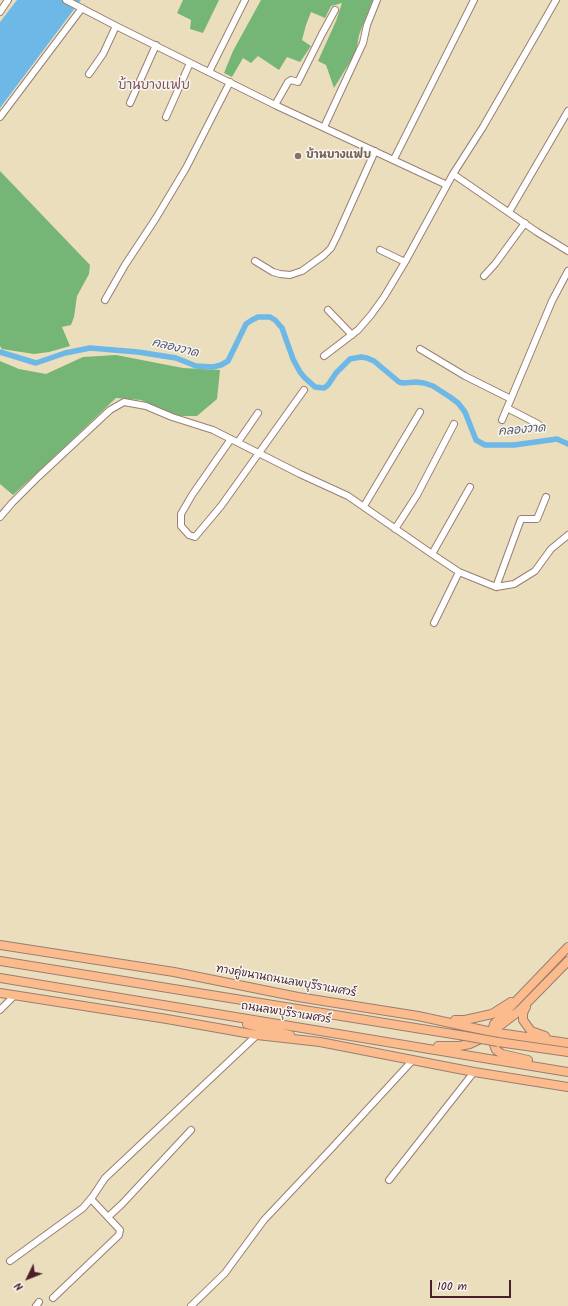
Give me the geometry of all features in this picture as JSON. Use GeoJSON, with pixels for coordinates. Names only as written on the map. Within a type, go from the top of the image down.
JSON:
{"type":"FeatureCollection","features":[{"type":"Feature","properties":{"kind":"main road","name":"ทางคู่ขนานถนนลพบุรีราเมศวร์"},"geometry":{"type":"LineString","coordinates":[[0,946],[174,972],[298,997],[418,1016],[492,1032],[565,1042]]}},
{"type":"Feature","properties":{"kind":"main road"},"geometry":{"type":"LineString","coordinates":[[568,946],[494,1024],[492,1032],[496,1050],[502,1054],[568,1071]]}},
{"type":"Feature","properties":{"kind":"main road","name":"ถนนลพบุรีราเมศวร์"},"geometry":{"type":"LineString","coordinates":[[0,961],[568,1052]]}},
{"type":"Feature","properties":{"kind":"main road"},"geometry":{"type":"LineString","coordinates":[[422,1048],[459,1046],[470,1044],[486,1037],[520,1011],[568,961]]}},
{"type":"Feature","properties":{"kind":"main road","name":"ถนนลพบุรีราเมศวร์"},"geometry":{"type":"LineString","coordinates":[[0,978],[568,1071]]}},
{"type":"Feature","properties":{"kind":"main road"},"geometry":{"type":"LineString","coordinates":[[0,993],[167,1019],[257,1035],[320,1042]]}},
{"type":"Feature","properties":{"kind":"main road"},"geometry":{"type":"LineString","coordinates":[[418,1016],[465,1020],[479,1018],[492,1014],[520,996]]}},
{"type":"Feature","properties":{"kind":"main road"},"geometry":{"type":"LineString","coordinates":[[528,1002],[523,1013],[523,1020],[531,1031],[565,1042]]}},
{"type":"Feature","properties":{"kind":"main road"},"geometry":{"type":"LineString","coordinates":[[191,1010],[320,1042],[474,1072],[568,1087]]}},
{"type":"Feature","properties":{"kind":"street"},"geometry":{"type":"LineString","coordinates":[[0,12],[8,0]]}},
{"type":"Feature","properties":{"kind":"street"},"geometry":{"type":"LineString","coordinates":[[66,0],[275,105],[394,159],[447,185]]}},
{"type":"Feature","properties":{"kind":"street"},"geometry":{"type":"LineString","coordinates":[[208,72],[245,0]]}},
{"type":"Feature","properties":{"kind":"street"},"geometry":{"type":"LineString","coordinates":[[324,127],[363,43],[367,25],[378,0]]}},
{"type":"Feature","properties":{"kind":"street"},"geometry":{"type":"LineString","coordinates":[[394,159],[474,0]]}},
{"type":"Feature","properties":{"kind":"street"},"geometry":{"type":"LineString","coordinates":[[324,356],[352,335],[371,315],[384,297],[453,174],[483,127],[556,0]]}},
{"type":"Feature","properties":{"kind":"street"},"geometry":{"type":"LineString","coordinates":[[0,117],[81,8]]}},
{"type":"Feature","properties":{"kind":"street"},"geometry":{"type":"LineString","coordinates":[[275,105],[288,82],[291,80],[298,82],[335,10]]}},
{"type":"Feature","properties":{"kind":"street"},"geometry":{"type":"LineString","coordinates":[[89,74],[103,54],[116,26]]}},
{"type":"Feature","properties":{"kind":"street"},"geometry":{"type":"LineString","coordinates":[[130,103],[156,45]]}},
{"type":"Feature","properties":{"kind":"street"},"geometry":{"type":"LineString","coordinates":[[166,117],[190,63]]}},
{"type":"Feature","properties":{"kind":"street"},"geometry":{"type":"LineString","coordinates":[[105,300],[125,265],[186,169],[230,82]]}},
{"type":"Feature","properties":{"kind":"street"},"geometry":{"type":"LineString","coordinates":[[508,212],[568,111]]}},
{"type":"Feature","properties":{"kind":"street"},"geometry":{"type":"LineString","coordinates":[[255,262],[273,272],[290,275],[302,271],[324,255],[338,236],[375,151]]}},
{"type":"Feature","properties":{"kind":"street"},"geometry":{"type":"LineString","coordinates":[[453,174],[568,251]]}},
{"type":"Feature","properties":{"kind":"street"},"geometry":{"type":"LineString","coordinates":[[484,276],[495,264],[525,223]]}},
{"type":"Feature","properties":{"kind":"street"},"geometry":{"type":"LineString","coordinates":[[380,250],[405,262]]}},
{"type":"Feature","properties":{"kind":"street"},"geometry":{"type":"LineString","coordinates":[[502,420],[552,301],[568,272]]}},
{"type":"Feature","properties":{"kind":"street"},"geometry":{"type":"LineString","coordinates":[[328,310],[352,335]]}},
{"type":"Feature","properties":{"kind":"street"},"geometry":{"type":"LineString","coordinates":[[420,349],[465,376],[511,400]]}},
{"type":"Feature","properties":{"kind":"street"},"geometry":{"type":"LineString","coordinates":[[231,439],[192,495],[181,514],[182,526],[189,535],[195,538],[221,506],[304,390]]}},
{"type":"Feature","properties":{"kind":"street"},"geometry":{"type":"LineString","coordinates":[[0,517],[38,477],[104,415],[124,402],[146,406],[172,417],[213,430],[300,474],[348,496],[459,572],[496,587],[514,584],[535,571],[551,549],[568,535]]}},
{"type":"Feature","properties":{"kind":"street"},"geometry":{"type":"LineString","coordinates":[[507,408],[538,424]]}},
{"type":"Feature","properties":{"kind":"street"},"geometry":{"type":"LineString","coordinates":[[364,506],[420,412]]}},
{"type":"Feature","properties":{"kind":"street"},"geometry":{"type":"LineString","coordinates":[[238,442],[258,413]]}},
{"type":"Feature","properties":{"kind":"street"},"geometry":{"type":"LineString","coordinates":[[395,529],[417,494],[454,424]]}},
{"type":"Feature","properties":{"kind":"street"},"geometry":{"type":"LineString","coordinates":[[432,554],[470,486]]}},
{"type":"Feature","properties":{"kind":"street"},"geometry":{"type":"LineString","coordinates":[[496,587],[521,519],[537,519],[546,497]]}},
{"type":"Feature","properties":{"kind":"street"},"geometry":{"type":"LineString","coordinates":[[434,623],[459,572]]}},
{"type":"Feature","properties":{"kind":"street"},"geometry":{"type":"LineString","coordinates":[[0,1010],[14,996]]}},
{"type":"Feature","properties":{"kind":"street"},"geometry":{"type":"LineString","coordinates":[[10,1260],[83,1208],[105,1178],[257,1035]]}},
{"type":"Feature","properties":{"kind":"street"},"geometry":{"type":"LineString","coordinates":[[191,1306],[225,1273],[264,1220],[412,1060]]}},
{"type":"Feature","properties":{"kind":"street"},"geometry":{"type":"LineString","coordinates":[[389,1180],[474,1072]]}},
{"type":"Feature","properties":{"kind":"street"},"geometry":{"type":"LineString","coordinates":[[108,1218],[191,1130]]}},
{"type":"Feature","properties":{"kind":"street"},"geometry":{"type":"LineString","coordinates":[[53,1298],[119,1235],[120,1230],[91,1199]]}},
{"type":"Feature","properties":{"kind":"green space"},"geometry":{"type":"Polygon","coordinates":[[[183,0],[219,0],[203,33],[190,29],[191,20],[177,13],[183,0]]]}},
{"type":"Feature","properties":{"kind":"green space"},"geometry":{"type":"Polygon","coordinates":[[[261,0],[373,0],[359,35],[356,52],[334,88],[326,65],[318,61],[336,21],[342,3],[331,6],[325,18],[311,12],[302,40],[311,46],[300,62],[287,57],[279,70],[258,56],[251,63],[243,58],[232,77],[224,73],[233,51],[261,0]]]}},
{"type":"Feature","properties":{"kind":"green space"},"geometry":{"type":"Polygon","coordinates":[[[0,171],[90,265],[89,274],[77,296],[74,317],[71,325],[62,327],[70,346],[49,352],[34,354],[2,349],[0,346],[0,171]]]}},
{"type":"Feature","properties":{"kind":"green space"},"geometry":{"type":"Polygon","coordinates":[[[116,355],[183,368],[220,370],[217,399],[197,416],[177,416],[141,400],[116,398],[13,495],[0,484],[0,361],[19,369],[46,374],[83,357],[116,355]]]}},
{"type":"Feature","properties":{"kind":"water"},"geometry":{"type":"Polygon","coordinates":[[[17,0],[81,0],[0,108],[0,22],[17,0]]]}},
{"type":"Feature","properties":{"kind":"waterway","name":"คลองวาด"},"geometry":{"type":"LineString","coordinates":[[0,352],[36,363],[65,353],[90,348],[138,352],[176,358],[196,366],[213,367],[228,361],[246,324],[258,317],[270,317],[282,328],[293,359],[300,372],[315,387],[324,388],[328,385],[336,373],[350,359],[361,357],[367,358],[374,361],[399,382],[424,383],[433,386],[450,397],[458,403],[465,412],[476,440],[485,445],[514,445],[557,439],[568,444]]}},
{"type":"Feature","properties":{"kind":"place","name":"บ้านบางแฟบ"},"geometry":{"type":"Point","coordinates":[298,156]}},
{"type":"Feature","properties":{"kind":"district","name":"บ้านบางแฟบ"},"geometry":{"type":"Point","coordinates":[154,87]}}]}
